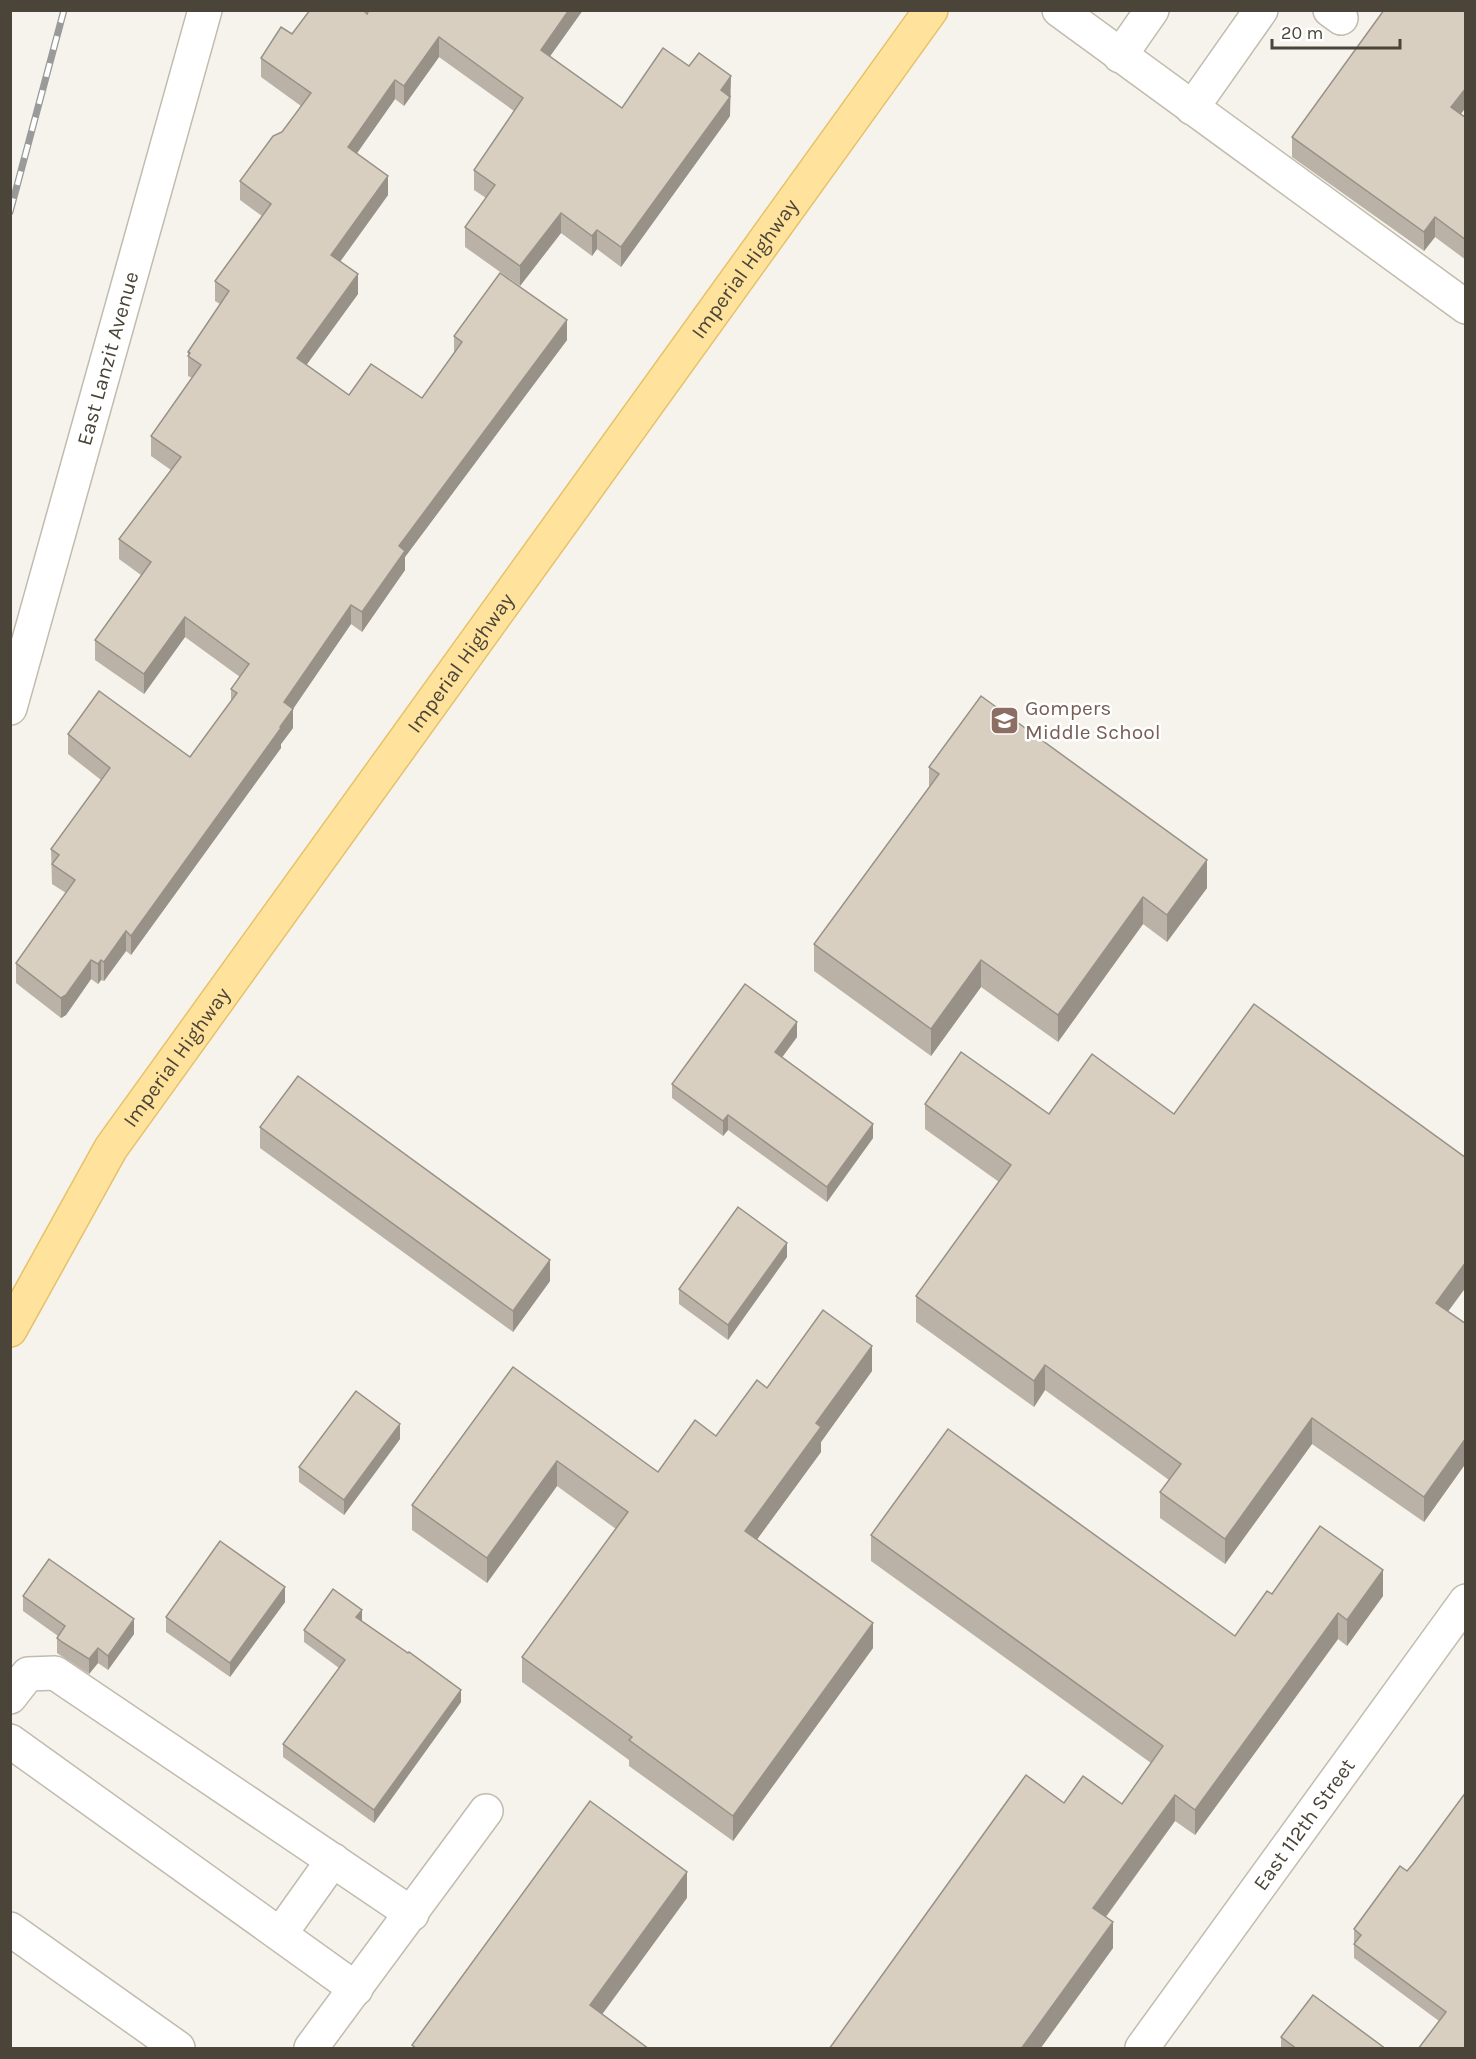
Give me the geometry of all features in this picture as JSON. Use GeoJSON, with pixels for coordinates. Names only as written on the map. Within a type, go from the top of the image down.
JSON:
{"type":"FeatureCollection","features":[{"type":"Feature","properties":{"kind":"main road","name":"Imperial Highway"},"geometry":{"type":"LineString","coordinates":[[10,1330],[111,1148],[931,10]]}},
{"type":"Feature","properties":{"kind":"street","name":"East Lanzit Avenue"},"geometry":{"type":"LineString","coordinates":[[10,708],[205,10]]}},
{"type":"Feature","properties":{"kind":"street"},"geometry":{"type":"LineString","coordinates":[[1059,10],[1466,307]]}},
{"type":"Feature","properties":{"kind":"street"},"geometry":{"type":"LineString","coordinates":[[1120,56],[1152,10]]}},
{"type":"Feature","properties":{"kind":"street"},"geometry":{"type":"LineString","coordinates":[[1192,108],[1261,10]]}},
{"type":"Feature","properties":{"kind":"street","name":"East 112th Street"},"geometry":{"type":"LineString","coordinates":[[1142,2049],[1466,1601]]}},
{"type":"Feature","properties":{"kind":"street"},"geometry":{"type":"LineString","coordinates":[[10,1697],[28,1674],[54,1673],[411,1914]]}},
{"type":"Feature","properties":{"kind":"street"},"geometry":{"type":"LineString","coordinates":[[10,1741],[356,1989]]}},
{"type":"Feature","properties":{"kind":"street"},"geometry":{"type":"LineString","coordinates":[[311,2049],[486,1811]]}},
{"type":"Feature","properties":{"kind":"street"},"geometry":{"type":"LineString","coordinates":[[280,1934],[333,1860]]}},
{"type":"Feature","properties":{"kind":"street"},"geometry":{"type":"LineString","coordinates":[[10,1929],[178,2049]]}},
{"type":"Feature","properties":{"kind":"building"},"geometry":{"type":"Polygon","coordinates":[[[310,10],[363,10],[367,14],[369,10],[569,10],[541,50],[622,108],[663,48],[689,66],[699,53],[731,76],[721,90],[730,97],[621,247],[597,230],[592,236],[561,213],[520,266],[465,227],[495,185],[474,170],[523,98],[439,37],[404,86],[395,80],[348,147],[388,176],[331,255],[358,274],[297,358],[349,395],[371,364],[422,398],[462,342],[454,336],[500,273],[567,320],[399,546],[405,551],[362,612],[351,605],[284,702],[293,709],[281,728],[131,936],[126,931],[104,962],[101,960],[98,964],[91,960],[66,995],[61,998],[16,963],[75,880],[52,864],[59,855],[51,849],[110,768],[68,734],[99,691],[190,757],[237,693],[231,689],[249,664],[185,617],[144,674],[95,640],[151,562],[119,539],[181,457],[151,436],[201,365],[188,356],[190,353],[188,352],[229,291],[215,281],[271,204],[240,181],[273,136],[282,132],[311,93],[261,58],[281,27],[292,34],[310,10]]]}},
{"type":"Feature","properties":{"kind":"building"},"geometry":{"type":"Polygon","coordinates":[[[1384,10],[1466,10],[1466,88],[1451,107],[1466,118],[1466,240],[1435,217],[1424,232],[1292,137],[1384,10]]]}},
{"type":"Feature","properties":{"kind":"building"},"geometry":{"type":"Polygon","coordinates":[[[981,696],[1207,860],[1167,915],[1143,897],[1058,1015],[981,960],[931,1029],[814,944],[939,774],[929,767],[981,696]]]}},
{"type":"Feature","properties":{"kind":"building"},"geometry":{"type":"Polygon","coordinates":[[[745,984],[797,1022],[775,1052],[873,1124],[827,1187],[728,1115],[723,1121],[672,1084],[745,984]]]}},
{"type":"Feature","properties":{"kind":"building"},"geometry":{"type":"Polygon","coordinates":[[[1254,1004],[1466,1158],[1466,1262],[1436,1303],[1466,1324],[1466,1438],[1424,1497],[1312,1418],[1225,1539],[1160,1492],[1181,1464],[1045,1365],[1034,1381],[916,1296],[1011,1165],[925,1104],[961,1052],[1049,1114],[1092,1054],[1174,1114],[1254,1004]]]}},
{"type":"Feature","properties":{"kind":"building"},"geometry":{"type":"Polygon","coordinates":[[[298,1076],[550,1260],[513,1311],[260,1127],[298,1076]]]}},
{"type":"Feature","properties":{"kind":"building"},"geometry":{"type":"Polygon","coordinates":[[[738,1207],[787,1243],[728,1325],[679,1289],[738,1207]]]}},
{"type":"Feature","properties":{"kind":"building"},"geometry":{"type":"Polygon","coordinates":[[[823,1310],[872,1346],[816,1423],[821,1427],[745,1531],[873,1623],[733,1816],[629,1740],[632,1737],[522,1657],[628,1512],[557,1461],[487,1558],[412,1505],[513,1367],[658,1472],[695,1420],[716,1436],[757,1380],[767,1388],[823,1310]]]}},
{"type":"Feature","properties":{"kind":"building"},"geometry":{"type":"Polygon","coordinates":[[[356,1391],[400,1424],[344,1500],[299,1467],[356,1391]]]}},
{"type":"Feature","properties":{"kind":"building"},"geometry":{"type":"Polygon","coordinates":[[[948,1429],[1235,1636],[1267,1591],[1272,1594],[1320,1526],[1383,1570],[1347,1620],[1338,1613],[1195,1810],[1175,1795],[1093,1908],[1113,1922],[1021,2049],[829,2049],[1026,1775],[1064,1803],[1083,1776],[1122,1804],[1163,1746],[871,1535],[948,1429]]]}},
{"type":"Feature","properties":{"kind":"building"},"geometry":{"type":"Polygon","coordinates":[[[220,1541],[285,1587],[230,1663],[166,1617],[220,1541]]]}},
{"type":"Feature","properties":{"kind":"building"},"geometry":{"type":"Polygon","coordinates":[[[49,1559],[134,1619],[108,1656],[98,1648],[89,1659],[62,1642],[57,1638],[65,1626],[23,1596],[49,1559]]]}},
{"type":"Feature","properties":{"kind":"building"},"geometry":{"type":"Polygon","coordinates":[[[333,1589],[362,1610],[356,1617],[461,1690],[374,1810],[283,1744],[345,1660],[304,1630],[333,1589]]]}},
{"type":"Feature","properties":{"kind":"building"},"geometry":{"type":"Polygon","coordinates":[[[1466,1792],[1466,2049],[1418,2049],[1446,2012],[1354,1944],[1361,1935],[1354,1929],[1400,1866],[1407,1871],[1413,1864],[1466,1792]]]}},
{"type":"Feature","properties":{"kind":"building"},"geometry":{"type":"Polygon","coordinates":[[[590,1801],[687,1872],[590,2005],[649,2049],[417,2049],[412,2045],[590,1801]]]}},
{"type":"Feature","properties":{"kind":"building"},"geometry":{"type":"Polygon","coordinates":[[[1313,1995],[1386,2049],[1297,2049],[1281,2037],[1313,1995]]]}},
{"type":"Feature","properties":{"kind":"railway"},"geometry":{"type":"LineString","coordinates":[[10,212],[64,10]]}},
{"type":"Feature","properties":{"kind":"place","name":"Gompers Middle School"},"geometry":{"type":"Point","coordinates":[1004,720]}}]}
